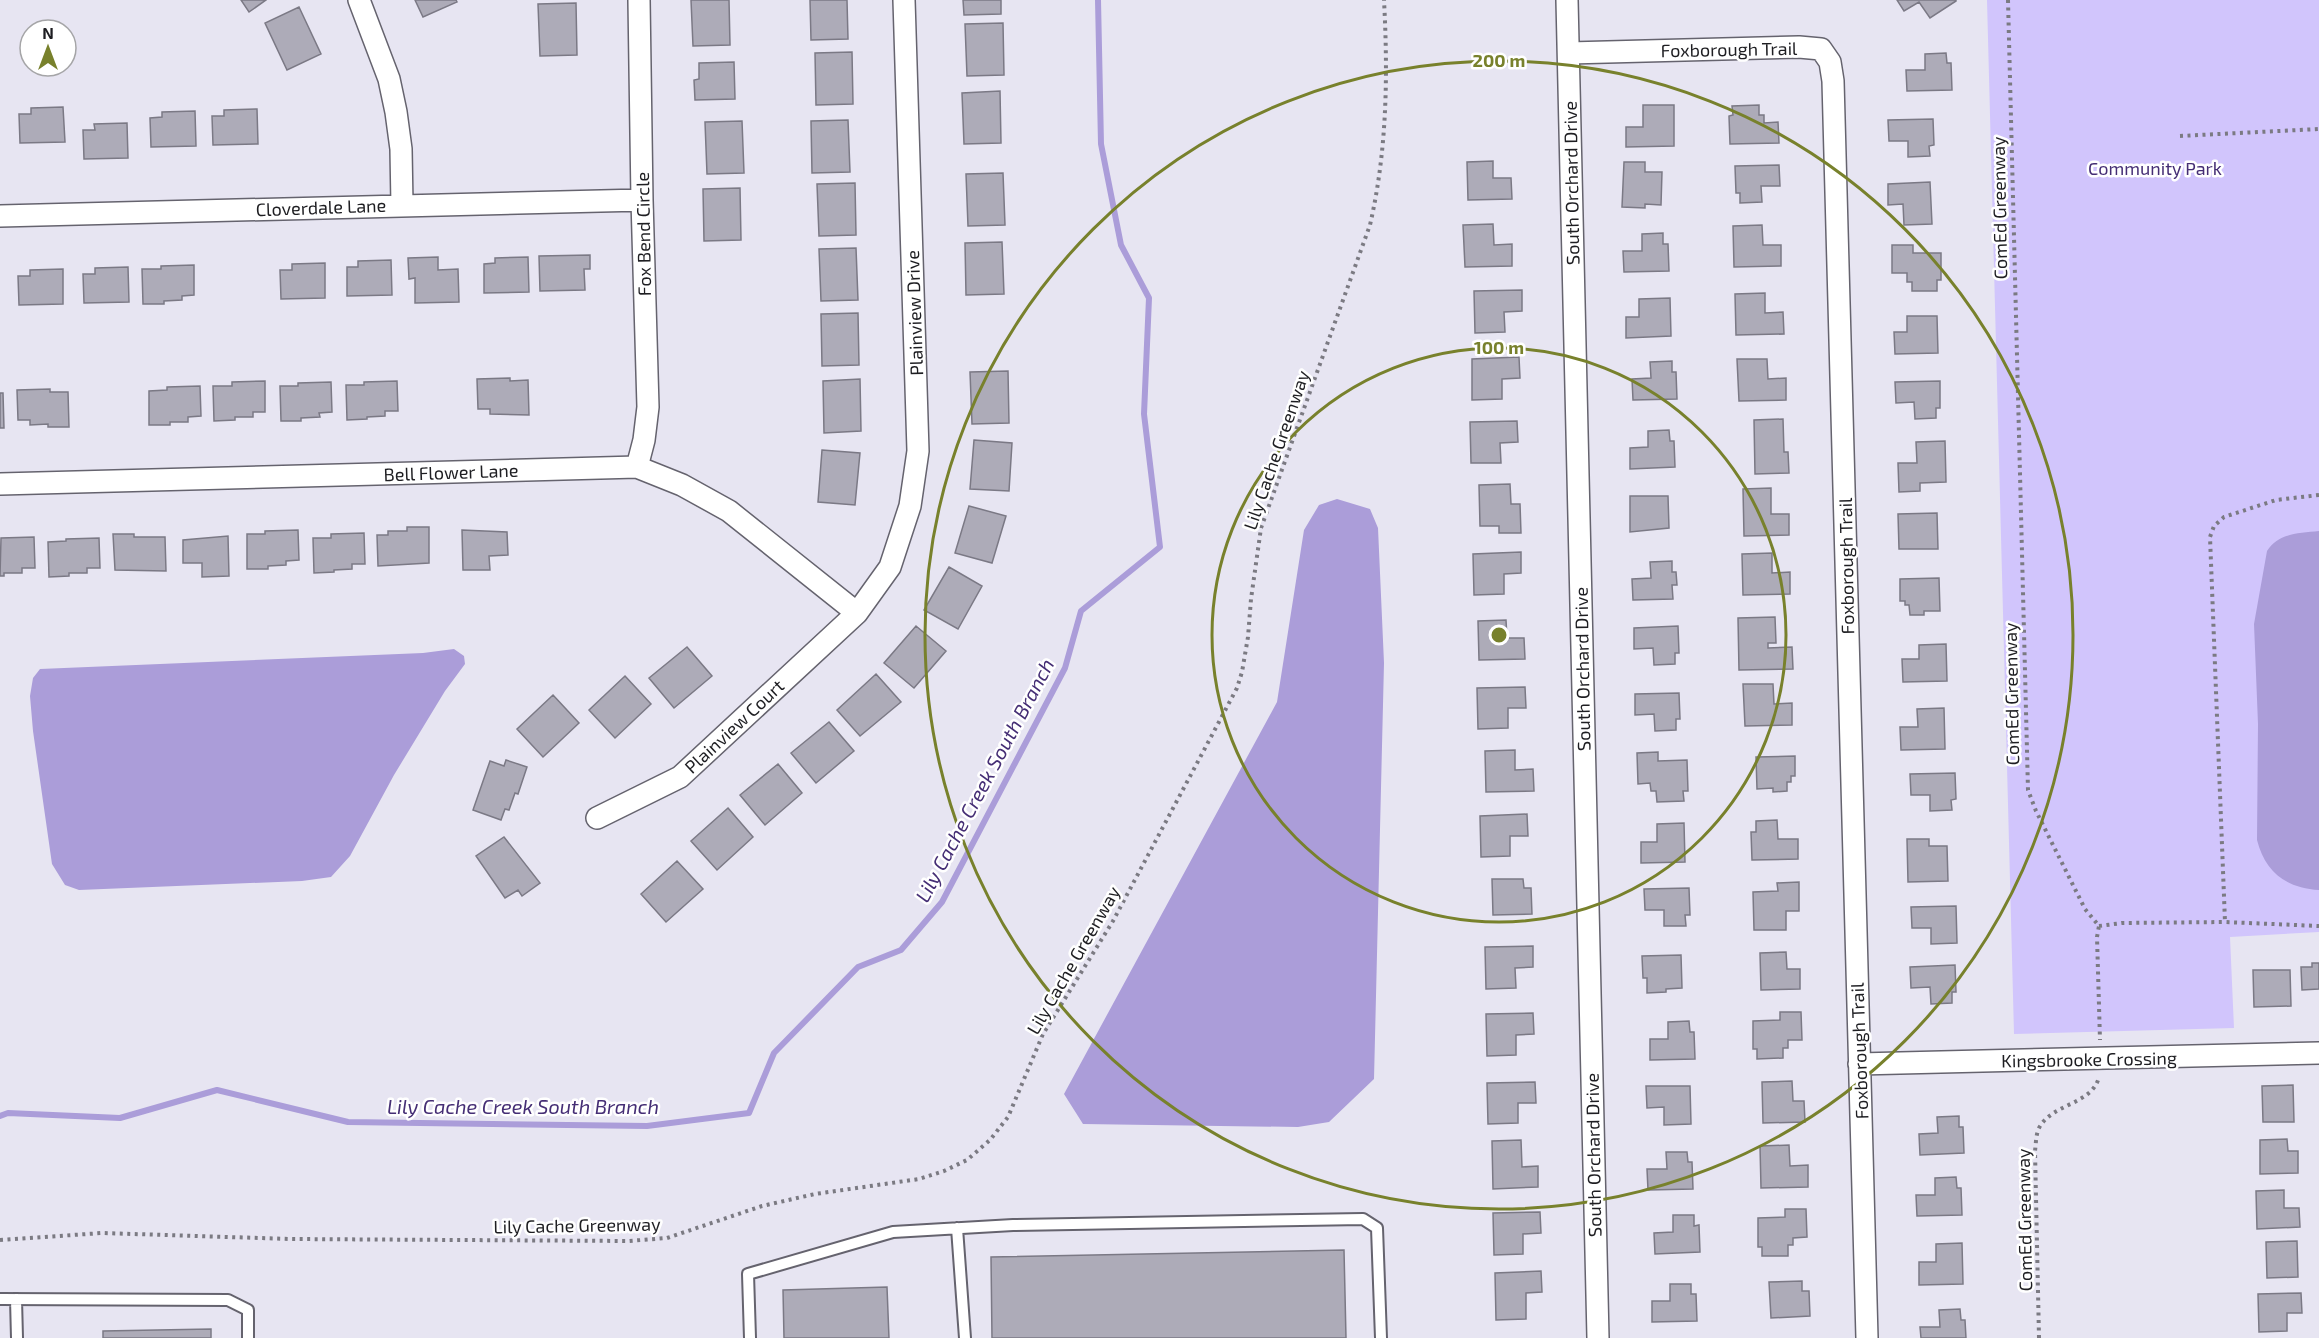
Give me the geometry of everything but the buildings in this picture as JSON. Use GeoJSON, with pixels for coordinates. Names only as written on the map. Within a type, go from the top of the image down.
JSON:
{"type":"FeatureCollection","features":[{"type":"Feature","properties":{"kind":"street"},"geometry":{"type":"LineString","coordinates":[[359,0],[391,90],[401,148],[402,205]]}},
{"type":"Feature","properties":{"kind":"street","name":"Fox Bend Circle"},"geometry":{"type":"LineString","coordinates":[[637,467],[644,440],[648,407],[639,0]]}},
{"type":"Feature","properties":{"kind":"street","name":"Plainview Drive"},"geometry":{"type":"LineString","coordinates":[[857,613],[890,567],[910,506],[918,451],[904,0]]}},
{"type":"Feature","properties":{"kind":"street","name":"South Orchard Drive"},"geometry":{"type":"LineString","coordinates":[[1567,0],[1598,1338]]}},
{"type":"Feature","properties":{"kind":"street","name":"Foxborough Trail"},"geometry":{"type":"LineString","coordinates":[[1569,53],[1799,46],[1821,49],[1830,62],[1833,81],[1867,1338]]}},
{"type":"Feature","properties":{"kind":"street","name":"Cloverdale Lane"},"geometry":{"type":"LineString","coordinates":[[0,216],[642,200]]}},
{"type":"Feature","properties":{"kind":"street","name":"Bell Flower Lane"},"geometry":{"type":"LineString","coordinates":[[0,484],[637,467],[682,485],[729,511],[857,613]]}},
{"type":"Feature","properties":{"kind":"street","name":"Plainview Court"},"geometry":{"type":"LineString","coordinates":[[597,818],[680,777],[857,613]]}},
{"type":"Feature","properties":{"kind":"street","name":"Kingsbrooke Crossing"},"geometry":{"type":"LineString","coordinates":[[1859,1064],[2319,1053]]}},
{"type":"Feature","properties":{"kind":"lane"},"geometry":{"type":"LineString","coordinates":[[750,1338],[748,1274],[893,1232],[1013,1225],[1363,1220],[1377,1228],[1381,1338]]}},
{"type":"Feature","properties":{"kind":"lane"},"geometry":{"type":"LineString","coordinates":[[957,1228],[966,1338]]}},
{"type":"Feature","properties":{"kind":"lane"},"geometry":{"type":"LineString","coordinates":[[0,1299],[228,1300],[248,1310],[248,1338]]}},
{"type":"Feature","properties":{"kind":"lane"},"geometry":{"type":"LineString","coordinates":[[16,1299],[17,1338]]}},
{"type":"Feature","properties":{"kind":"path","name":"Lily Cache Greenway"},"geometry":{"type":"LineString","coordinates":[[0,1240],[102,1233],[302,1239],[629,1241],[667,1238],[762,1206],[815,1194],[919,1179],[967,1160],[990,1140],[1008,1117],[1043,1034],[1113,921],[1236,688],[1242,672],[1261,528],[1370,225],[1378,190],[1386,79],[1384,0]]}},
{"type":"Feature","properties":{"kind":"path","name":"ComEd Greenway"},"geometry":{"type":"LineString","coordinates":[[2008,0],[2028,790],[2077,892],[2092,920],[2098,926],[2101,1059],[2099,1080],[2094,1091],[2046,1117],[2038,1130],[2035,1151],[2039,1338]]}},
{"type":"Feature","properties":{"kind":"path"},"geometry":{"type":"LineString","coordinates":[[2180,136],[2319,129]]}},
{"type":"Feature","properties":{"kind":"path"},"geometry":{"type":"LineString","coordinates":[[2224,922],[2210,537],[2214,526],[2224,517],[2276,500],[2319,495]]}},
{"type":"Feature","properties":{"kind":"path"},"geometry":{"type":"LineString","coordinates":[[2098,926],[2122,923],[2224,922],[2319,926]]}},
{"type":"Feature","properties":{"kind":"green space","name":"Community Park"},"geometry":{"type":"Polygon","coordinates":[[[1987,0],[2319,0],[2319,932],[2230,937],[2234,1028],[2014,1034],[1987,0]]]}},
{"type":"Feature","properties":{"kind":"shaded area"},"geometry":{"type":"Polygon","coordinates":[[[1337,499],[1370,509],[1378,528],[1384,663],[1374,1079],[1329,1122],[1298,1127],[1083,1124],[1064,1094],[1277,702],[1304,530],[1319,505],[1337,499]]]}},
{"type":"Feature","properties":{"kind":"shaded area"},"geometry":{"type":"Polygon","coordinates":[[[2319,531],[2319,890],[2297,886],[2279,876],[2265,861],[2257,840],[2258,724],[2254,624],[2267,551],[2283,537],[2319,531]]]}},
{"type":"Feature","properties":{"kind":"shaded area"},"geometry":{"type":"Polygon","coordinates":[[[454,649],[464,656],[465,664],[445,691],[394,775],[350,856],[331,877],[302,881],[79,890],[65,885],[52,864],[30,696],[33,678],[40,669],[423,653],[454,649]]]}},
{"type":"Feature","properties":{"kind":"waterway","name":"Lily Cache Creek South Branch"},"geometry":{"type":"LineString","coordinates":[[0,1116],[8,1113],[120,1118],[217,1090],[348,1122],[647,1126],[749,1113],[774,1053],[858,967],[901,950],[942,902],[1065,668],[1081,611],[1160,547],[1144,414],[1149,298],[1121,245],[1101,144],[1098,0]]}}]}
